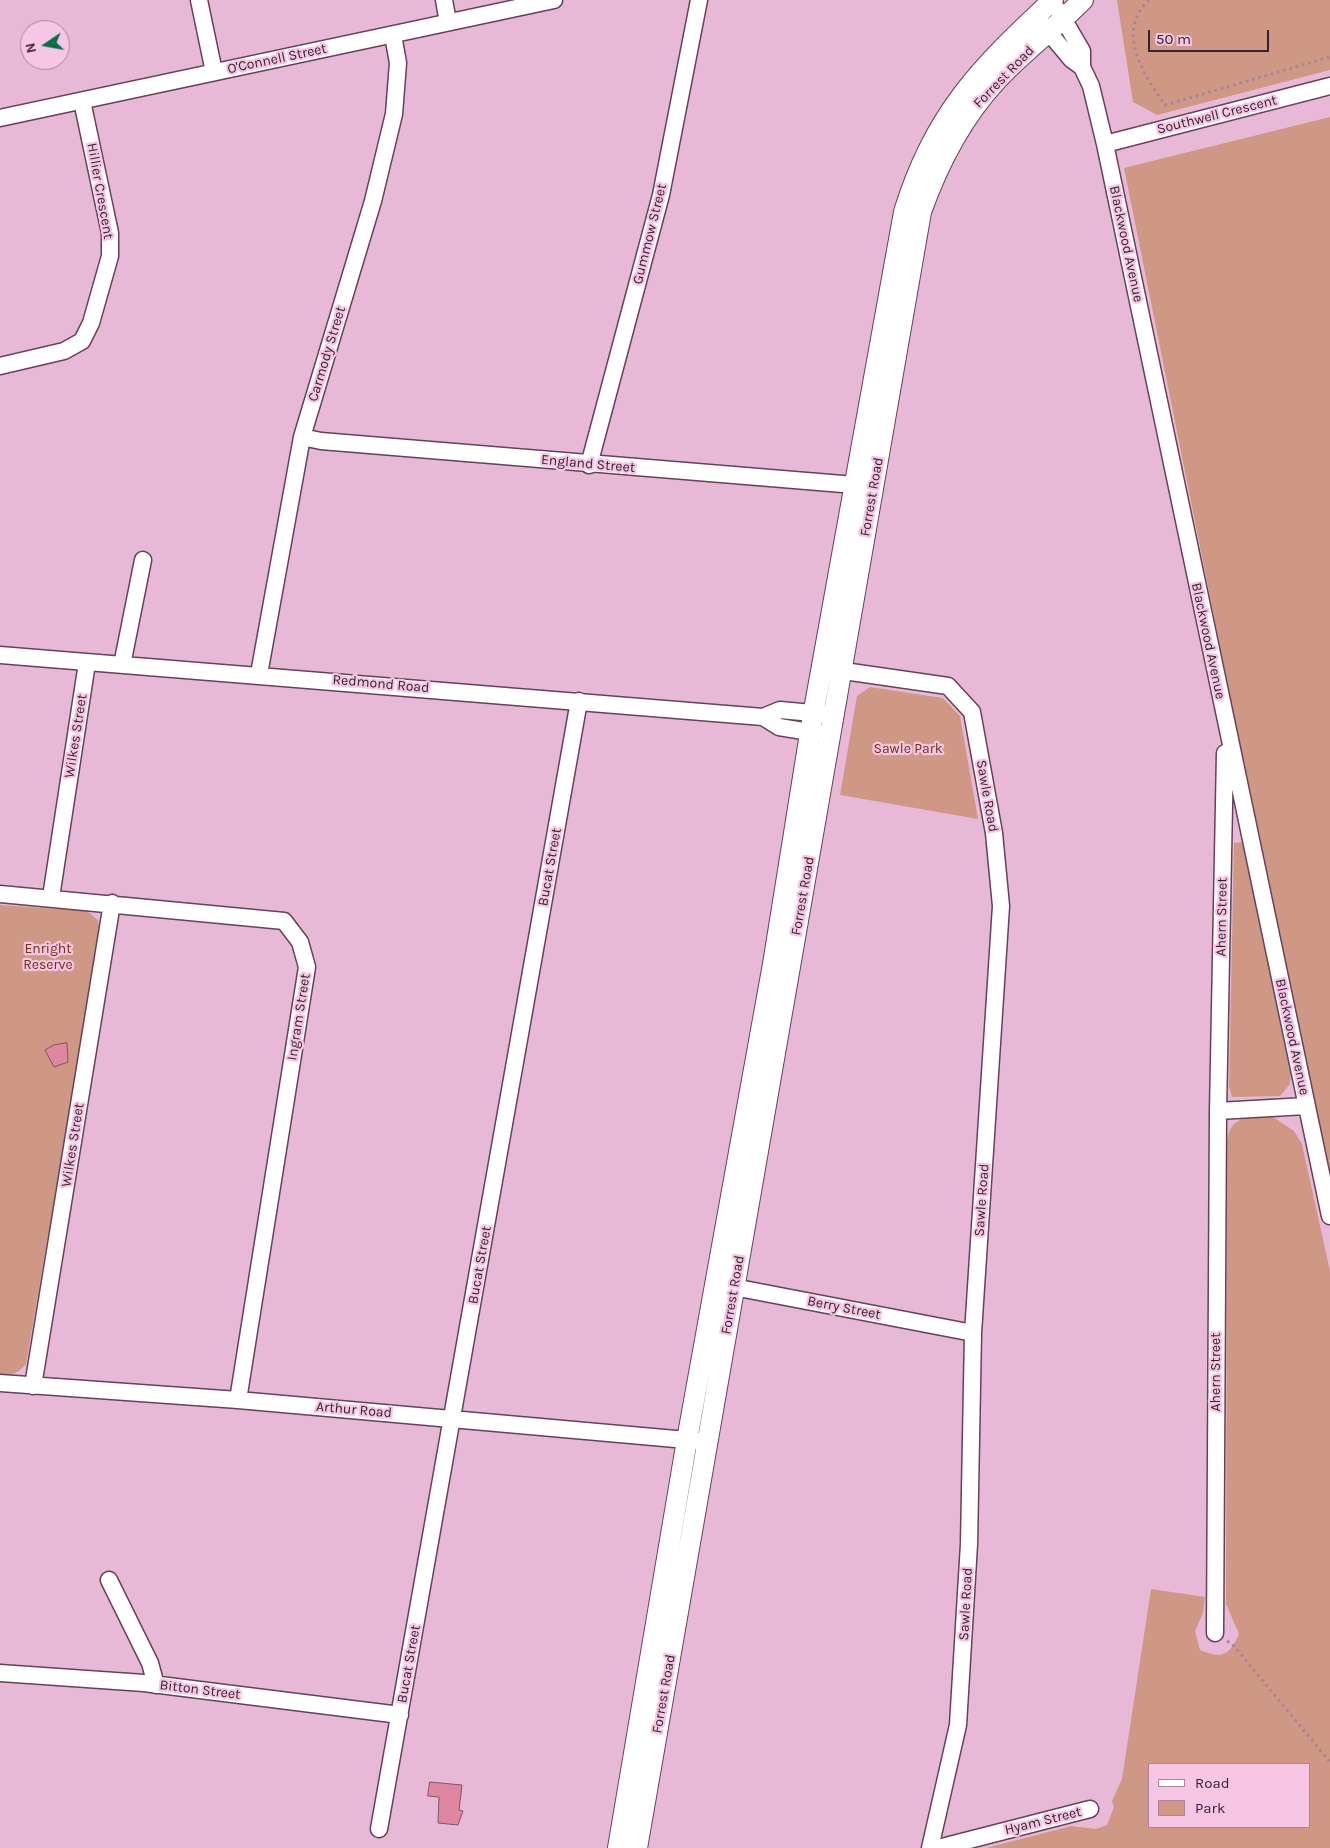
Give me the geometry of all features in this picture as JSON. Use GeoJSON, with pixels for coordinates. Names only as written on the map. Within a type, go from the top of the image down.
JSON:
{"type":"FeatureCollection","features":[{"type":"Feature","properties":{"kind":"main road","name":"Forrest Road"},"geometry":{"type":"LineString","coordinates":[[618,1848],[687,1440],[725,1286],[831,735],[834,715],[832,670],[865,485],[921,212],[940,162],[972,109],[1013,64],[1083,0]]}},
{"type":"Feature","properties":{"kind":"main road","name":"Forrest Road"},"geometry":{"type":"LineString","coordinates":[[865,485],[897,241],[912,186],[935,135],[956,100],[976,76],[1052,1]]}},
{"type":"Feature","properties":{"kind":"main road","name":"Forrest Road"},"geometry":{"type":"LineString","coordinates":[[637,1848],[708,1442],[725,1286],[810,732],[814,712],[832,670]]}},
{"type":"Feature","properties":{"kind":"street"},"geometry":{"type":"LineString","coordinates":[[199,0],[214,72]]}},
{"type":"Feature","properties":{"kind":"street"},"geometry":{"type":"LineString","coordinates":[[444,0],[448,22]]}},
{"type":"Feature","properties":{"kind":"street","name":"O'Connell Street"},"geometry":{"type":"LineString","coordinates":[[0,118],[554,0]]}},
{"type":"Feature","properties":{"kind":"street","name":"Gummow Street"},"geometry":{"type":"LineString","coordinates":[[589,465],[662,196],[699,0]]}},
{"type":"Feature","properties":{"kind":"street","name":"Blackwood Avenue"},"geometry":{"type":"LineString","coordinates":[[1052,1],[1065,18],[1082,51],[1082,67],[1091,86],[1105,144],[1330,1216]]}},
{"type":"Feature","properties":{"kind":"street","name":"Blackwood Avenue"},"geometry":{"type":"LineString","coordinates":[[1036,16],[1071,59],[1082,67]]}},
{"type":"Feature","properties":{"kind":"street","name":"Carmody Street"},"geometry":{"type":"LineString","coordinates":[[259,674],[302,437],[372,201],[394,114],[398,63],[393,35]]}},
{"type":"Feature","properties":{"kind":"street","name":"Southwell Crescent"},"geometry":{"type":"LineString","coordinates":[[1105,144],[1330,86]]}},
{"type":"Feature","properties":{"kind":"street","name":"Hillier Crescent"},"geometry":{"type":"LineString","coordinates":[[0,366],[64,351],[82,341],[91,323],[110,256],[110,233],[82,101]]}},
{"type":"Feature","properties":{"kind":"street","name":"England Street"},"geometry":{"type":"LineString","coordinates":[[302,437],[321,441],[589,465],[865,485]]}},
{"type":"Feature","properties":{"kind":"street"},"geometry":{"type":"LineString","coordinates":[[122,666],[144,560]]}},
{"type":"Feature","properties":{"kind":"street","name":"Redmond Road"},"geometry":{"type":"LineString","coordinates":[[0,654],[122,666],[259,674],[763,717],[779,727],[831,735]]}},
{"type":"Feature","properties":{"kind":"street","name":"Wilkes Street"},"geometry":{"type":"LineString","coordinates":[[51,897],[87,663]]}},
{"type":"Feature","properties":{"kind":"street","name":"Sawle Road"},"geometry":{"type":"LineString","coordinates":[[832,670],[948,686],[972,712],[994,833],[1001,906],[973,1333],[969,1544],[958,1725],[930,1848]]}},
{"type":"Feature","properties":{"kind":"street","name":"Bucat Street"},"geometry":{"type":"LineString","coordinates":[[379,1829],[579,701]]}},
{"type":"Feature","properties":{"kind":"street","name":"Redmond Road"},"geometry":{"type":"LineString","coordinates":[[763,717],[780,710],[834,715]]}},
{"type":"Feature","properties":{"kind":"street","name":"Ahern Street"},"geometry":{"type":"LineString","coordinates":[[1215,1633],[1218,1111],[1226,724]]}},
{"type":"Feature","properties":{"kind":"street","name":"Ingram Street"},"geometry":{"type":"LineString","coordinates":[[0,894],[51,897],[284,922],[300,942],[307,967],[238,1400]]}},
{"type":"Feature","properties":{"kind":"street","name":"Wilkes Street"},"geometry":{"type":"LineString","coordinates":[[34,1386],[112,904]]}},
{"type":"Feature","properties":{"kind":"street"},"geometry":{"type":"LineString","coordinates":[[1218,1111],[1306,1106]]}},
{"type":"Feature","properties":{"kind":"street","name":"Berry Street"},"geometry":{"type":"LineString","coordinates":[[725,1286],[973,1333]]}},
{"type":"Feature","properties":{"kind":"street","name":"Arthur Road"},"geometry":{"type":"LineString","coordinates":[[0,1384],[238,1400],[708,1442]]}},
{"type":"Feature","properties":{"kind":"street"},"geometry":{"type":"LineString","coordinates":[[109,1580],[150,1663],[156,1685]]}},
{"type":"Feature","properties":{"kind":"street","name":"Bitton Street"},"geometry":{"type":"LineString","coordinates":[[0,1673],[156,1685],[400,1715]]}},
{"type":"Feature","properties":{"kind":"street","name":"Hyam Street"},"geometry":{"type":"LineString","coordinates":[[938,1848],[1090,1809]]}},
{"type":"Feature","properties":{"kind":"path"},"geometry":{"type":"LineString","coordinates":[[1149,0],[1143,5],[1131,32],[1140,68],[1165,105],[1330,57]]}},
{"type":"Feature","properties":{"kind":"path"},"geometry":{"type":"LineString","coordinates":[[1215,1633],[1234,1646],[1330,1762]]}},
{"type":"Feature","properties":{"kind":"green space"},"geometry":{"type":"Polygon","coordinates":[[[1117,0],[1330,0],[1330,70],[1157,115],[1133,102],[1117,0]]]}},
{"type":"Feature","properties":{"kind":"green space"},"geometry":{"type":"Polygon","coordinates":[[[1330,117],[1330,1172],[1228,686],[1124,168],[1330,117]]]}},
{"type":"Feature","properties":{"kind":"green space","name":"Sawle Park"},"geometry":{"type":"Polygon","coordinates":[[[870,687],[943,698],[960,716],[978,819],[840,795],[857,696],[870,687]]]}},
{"type":"Feature","properties":{"kind":"green space"},"geometry":{"type":"Polygon","coordinates":[[[1243,842],[1292,1065],[1290,1084],[1280,1096],[1232,1097],[1229,1087],[1234,843],[1243,842]]]}},
{"type":"Feature","properties":{"kind":"green space","name":"Enright Reserve"},"geometry":{"type":"Polygon","coordinates":[[[0,905],[87,911],[98,920],[100,933],[26,1364],[20,1370],[8,1375],[0,1375],[0,905]]]}},
{"type":"Feature","properties":{"kind":"green space"},"geometry":{"type":"Polygon","coordinates":[[[1246,1117],[1273,1117],[1294,1131],[1302,1144],[1330,1271],[1330,1848],[986,1848],[1071,1826],[1096,1829],[1107,1825],[1114,1807],[1112,1801],[1122,1779],[1151,1589],[1205,1597],[1203,1613],[1195,1631],[1200,1650],[1219,1655],[1224,1654],[1232,1647],[1239,1634],[1226,1604],[1227,1142],[1230,1129],[1246,1117]]]}},
{"type":"Feature","properties":{"kind":"building"},"geometry":{"type":"Polygon","coordinates":[[[67,1043],[68,1062],[54,1067],[45,1050],[54,1045],[67,1043]]]}},
{"type":"Feature","properties":{"kind":"building"},"geometry":{"type":"Polygon","coordinates":[[[430,1782],[462,1785],[459,1810],[463,1811],[458,1825],[438,1823],[439,1797],[428,1796],[430,1782]]]}}]}
